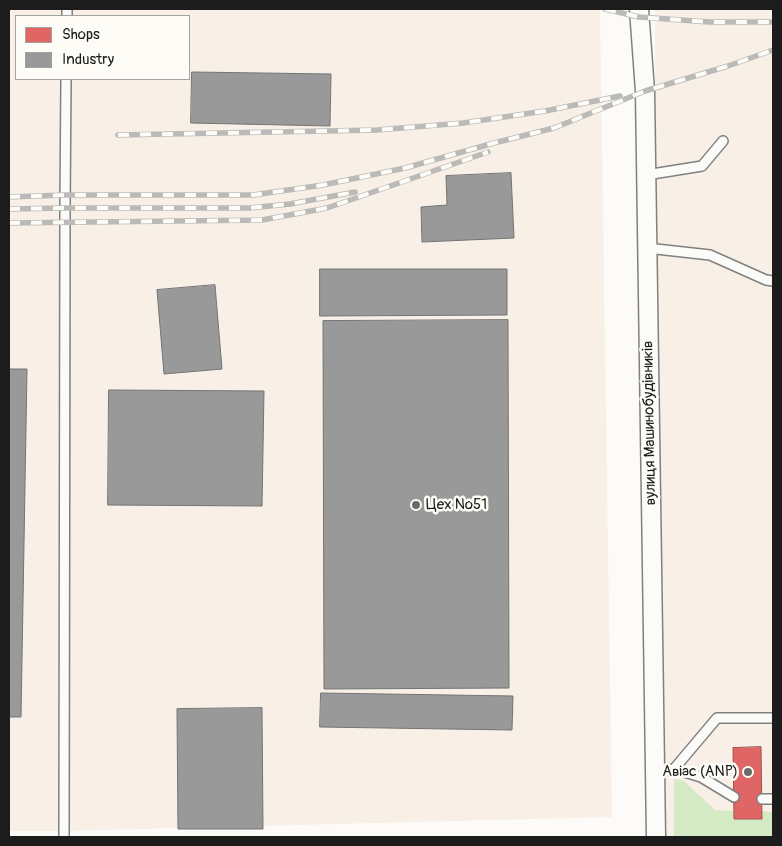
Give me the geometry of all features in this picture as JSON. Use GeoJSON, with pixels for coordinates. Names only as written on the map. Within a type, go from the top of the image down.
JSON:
{"type":"FeatureCollection","features":[{"type":"Feature","properties":{"kind":"street","name":"вулиця Машинобудівників"},"geometry":{"type":"LineString","coordinates":[[639,9],[645,91],[656,837]]}},
{"type":"Feature","properties":{"kind":"lane"},"geometry":{"type":"LineString","coordinates":[[64,837],[66,80]]}},
{"type":"Feature","properties":{"kind":"lane"},"geometry":{"type":"LineString","coordinates":[[646,175],[702,166],[723,141]]}},
{"type":"Feature","properties":{"kind":"lane"},"geometry":{"type":"LineString","coordinates":[[647,248],[710,255],[766,280],[773,281]]}},
{"type":"Feature","properties":{"kind":"lane"},"geometry":{"type":"LineString","coordinates":[[674,769],[718,718],[773,718]]}},
{"type":"Feature","properties":{"kind":"lane"},"geometry":{"type":"LineString","coordinates":[[655,772],[674,769],[701,777],[734,797]]}},
{"type":"Feature","properties":{"kind":"lane"},"geometry":{"type":"LineString","coordinates":[[762,799],[773,799]]}},
{"type":"Feature","properties":{"kind":"shaded area"},"geometry":{"type":"Polygon","coordinates":[[[9,9],[600,9],[612,817],[9,831],[9,9]]]}},
{"type":"Feature","properties":{"kind":"shaded area"},"geometry":{"type":"Polygon","coordinates":[[[655,9],[773,9],[773,837],[656,837],[655,9]]]}},
{"type":"Feature","properties":{"kind":"green space"},"geometry":{"type":"Polygon","coordinates":[[[674,779],[682,780],[686,783],[715,810],[734,811],[762,819],[762,811],[773,812],[773,837],[674,837],[674,779]]]}},
{"type":"Feature","properties":{"kind":"building: Shops","name":"Авіас (ANP)"},"geometry":{"type":"Polygon","coordinates":[[[761,747],[762,819],[734,819],[733,748],[761,747]]]}},
{"type":"Feature","properties":{"kind":"building: Industry"},"geometry":{"type":"Polygon","coordinates":[[[192,72],[331,74],[330,126],[191,123],[192,72]]]}},
{"type":"Feature","properties":{"kind":"building: Industry"},"geometry":{"type":"Polygon","coordinates":[[[511,173],[514,238],[422,242],[421,207],[447,205],[446,176],[511,173]]]}},
{"type":"Feature","properties":{"kind":"building: Industry"},"geometry":{"type":"Polygon","coordinates":[[[320,269],[507,269],[507,315],[320,316],[320,269]]]}},
{"type":"Feature","properties":{"kind":"building: Industry"},"geometry":{"type":"Polygon","coordinates":[[[215,285],[222,369],[164,374],[157,290],[215,285]]]}},
{"type":"Feature","properties":{"kind":"building: Industry","name":"Цех №51"},"geometry":{"type":"Polygon","coordinates":[[[508,320],[509,688],[324,689],[323,321],[508,320]]]}},
{"type":"Feature","properties":{"kind":"building: Industry"},"geometry":{"type":"Polygon","coordinates":[[[9,369],[27,369],[21,717],[9,717],[9,369]]]}},
{"type":"Feature","properties":{"kind":"building: Industry"},"geometry":{"type":"Polygon","coordinates":[[[109,390],[264,391],[262,506],[108,505],[109,390]]]}},
{"type":"Feature","properties":{"kind":"building: Industry"},"geometry":{"type":"Polygon","coordinates":[[[321,693],[513,696],[512,730],[320,727],[321,693]]]}},
{"type":"Feature","properties":{"kind":"building: Industry"},"geometry":{"type":"Polygon","coordinates":[[[262,708],[263,829],[178,829],[177,709],[262,708]]]}},
{"type":"Feature","properties":{"kind":"railway"},"geometry":{"type":"LineString","coordinates":[[605,9],[639,17],[709,22],[773,22]]}},
{"type":"Feature","properties":{"kind":"railway"},"geometry":{"type":"LineString","coordinates":[[9,197],[65,195],[253,195],[323,185],[405,168],[554,128],[645,91],[728,66],[773,50]]}},
{"type":"Feature","properties":{"kind":"railway"},"geometry":{"type":"LineString","coordinates":[[118,135],[377,130],[463,123],[545,111],[620,96]]}},
{"type":"Feature","properties":{"kind":"railway"},"geometry":{"type":"LineString","coordinates":[[9,223],[262,220],[327,208],[488,152]]}},
{"type":"Feature","properties":{"kind":"railway"},"geometry":{"type":"LineString","coordinates":[[9,209],[249,208],[290,204],[355,192]]}},
{"type":"Feature","properties":{"kind":"place","name":"Цех №51"},"geometry":{"type":"Point","coordinates":[416,505]}},
{"type":"Feature","properties":{"kind":"place","name":"Авіас (ANP)"},"geometry":{"type":"Point","coordinates":[748,772]}}]}
